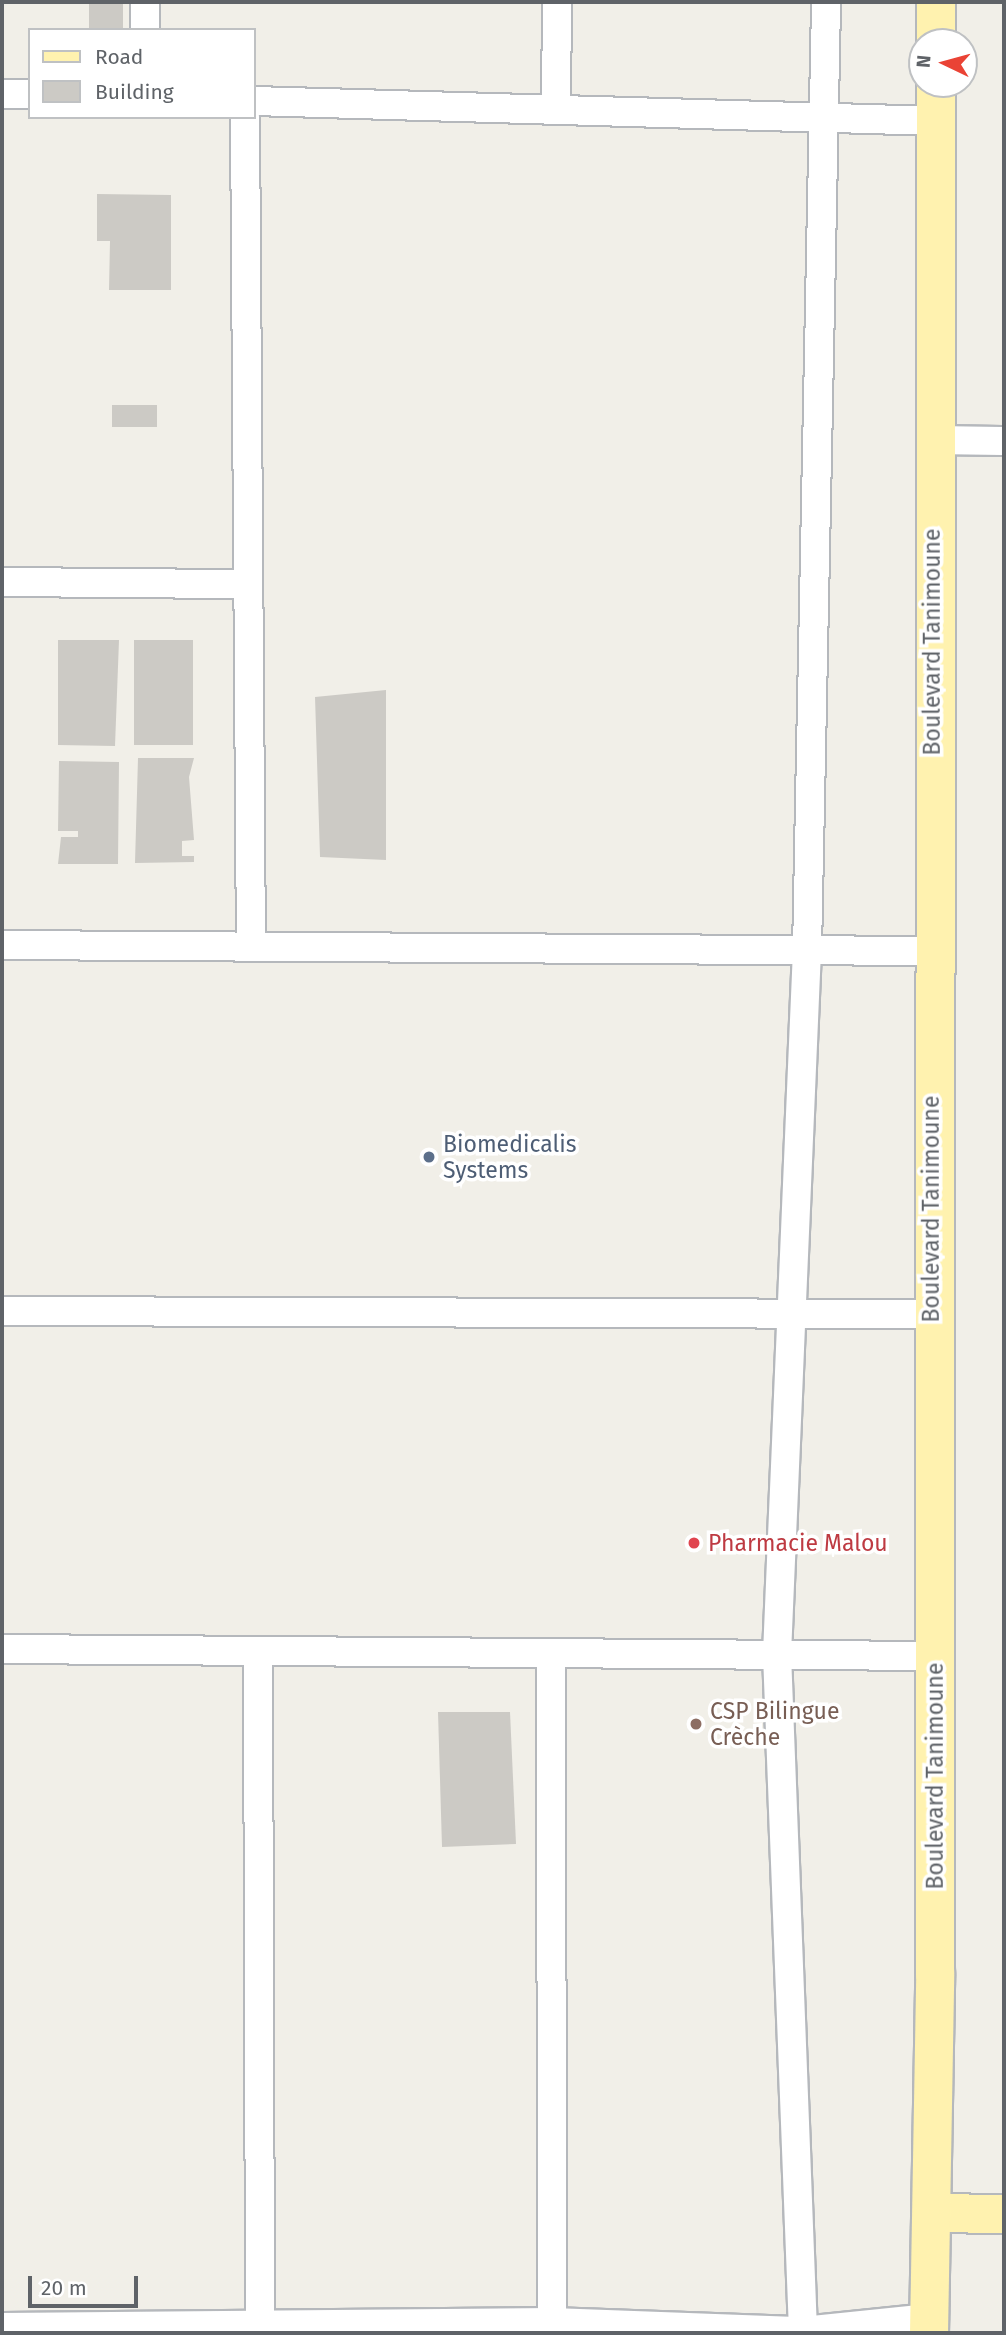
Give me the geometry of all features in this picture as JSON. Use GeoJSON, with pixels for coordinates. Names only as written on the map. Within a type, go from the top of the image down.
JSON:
{"type":"FeatureCollection","features":[{"type":"Feature","properties":{"kind":"main road"},"geometry":{"type":"LineString","coordinates":[[936,2],[936,28]]}},
{"type":"Feature","properties":{"kind":"main road","name":"Boulevard Tanimoune"},"geometry":{"type":"LineString","coordinates":[[929,2326],[932,2213],[934,1656],[931,1314],[936,102]]}},
{"type":"Feature","properties":{"kind":"main road"},"geometry":{"type":"LineString","coordinates":[[932,2213],[1004,2214]]}},
{"type":"Feature","properties":{"kind":"street"},"geometry":{"type":"LineString","coordinates":[[145,2],[145,28]]}},
{"type":"Feature","properties":{"kind":"street"},"geometry":{"type":"LineString","coordinates":[[556,2],[556,110]]}},
{"type":"Feature","properties":{"kind":"street"},"geometry":{"type":"LineString","coordinates":[[803,2331],[777,1654],[794,1313],[807,951],[826,2]]}},
{"type":"Feature","properties":{"kind":"street"},"geometry":{"type":"LineString","coordinates":[[2,94],[28,94]]}},
{"type":"Feature","properties":{"kind":"street"},"geometry":{"type":"LineString","coordinates":[[256,101],[825,118],[936,102]]}},
{"type":"Feature","properties":{"kind":"street"},"geometry":{"type":"LineString","coordinates":[[245,119],[245,584],[251,946]]}},
{"type":"Feature","properties":{"kind":"street"},"geometry":{"type":"LineString","coordinates":[[933,440],[1004,440]]}},
{"type":"Feature","properties":{"kind":"street"},"geometry":{"type":"LineString","coordinates":[[2,582],[245,584]]}},
{"type":"Feature","properties":{"kind":"street"},"geometry":{"type":"LineString","coordinates":[[2,945],[932,951]]}},
{"type":"Feature","properties":{"kind":"street"},"geometry":{"type":"LineString","coordinates":[[2,1311],[931,1314]]}},
{"type":"Feature","properties":{"kind":"street"},"geometry":{"type":"LineString","coordinates":[[2,1649],[934,1656]]}},
{"type":"Feature","properties":{"kind":"street"},"geometry":{"type":"LineString","coordinates":[[258,1651],[260,2324]]}},
{"type":"Feature","properties":{"kind":"street"},"geometry":{"type":"LineString","coordinates":[[551,1653],[552,2322]]}},
{"type":"Feature","properties":{"kind":"street"},"geometry":{"type":"LineString","coordinates":[[2,2327],[260,2324],[347,2328],[552,2322],[803,2331],[929,2326]]}},
{"type":"Feature","properties":{"kind":"building"},"geometry":{"type":"Polygon","coordinates":[[[89,2],[123,2],[123,28],[89,28],[89,2]]]}},
{"type":"Feature","properties":{"kind":"building"},"geometry":{"type":"Polygon","coordinates":[[[97,194],[171,195],[171,290],[109,290],[110,241],[97,241],[97,194]]]}},
{"type":"Feature","properties":{"kind":"building"},"geometry":{"type":"Polygon","coordinates":[[[112,405],[157,405],[157,427],[112,427],[112,405]]]}},
{"type":"Feature","properties":{"kind":"building"},"geometry":{"type":"Polygon","coordinates":[[[58,640],[119,640],[115,746],[58,745],[58,640]]]}},
{"type":"Feature","properties":{"kind":"building"},"geometry":{"type":"Polygon","coordinates":[[[134,640],[193,640],[193,745],[134,745],[134,640]]]}},
{"type":"Feature","properties":{"kind":"building"},"geometry":{"type":"Polygon","coordinates":[[[386,690],[386,860],[320,857],[315,697],[386,690]]]}},
{"type":"Feature","properties":{"kind":"building"},"geometry":{"type":"Polygon","coordinates":[[[138,758],[194,758],[189,777],[194,840],[182,841],[182,856],[194,856],[194,862],[135,863],[138,758]]]}},
{"type":"Feature","properties":{"kind":"building"},"geometry":{"type":"Polygon","coordinates":[[[59,761],[119,762],[118,864],[58,864],[61,837],[78,837],[78,831],[58,831],[59,761]]]}},
{"type":"Feature","properties":{"kind":"building"},"geometry":{"type":"Polygon","coordinates":[[[438,1712],[510,1712],[516,1844],[442,1847],[438,1712]]]}},
{"type":"Feature","properties":{"kind":"place","name":"Biomedicalis Systems"},"geometry":{"type":"Point","coordinates":[429,1157]}},
{"type":"Feature","properties":{"kind":"place","name":"Pharmacie Malou"},"geometry":{"type":"Point","coordinates":[694,1543]}},
{"type":"Feature","properties":{"kind":"place","name":"CSP Bilingue Crèche"},"geometry":{"type":"Point","coordinates":[696,1724]}}]}
